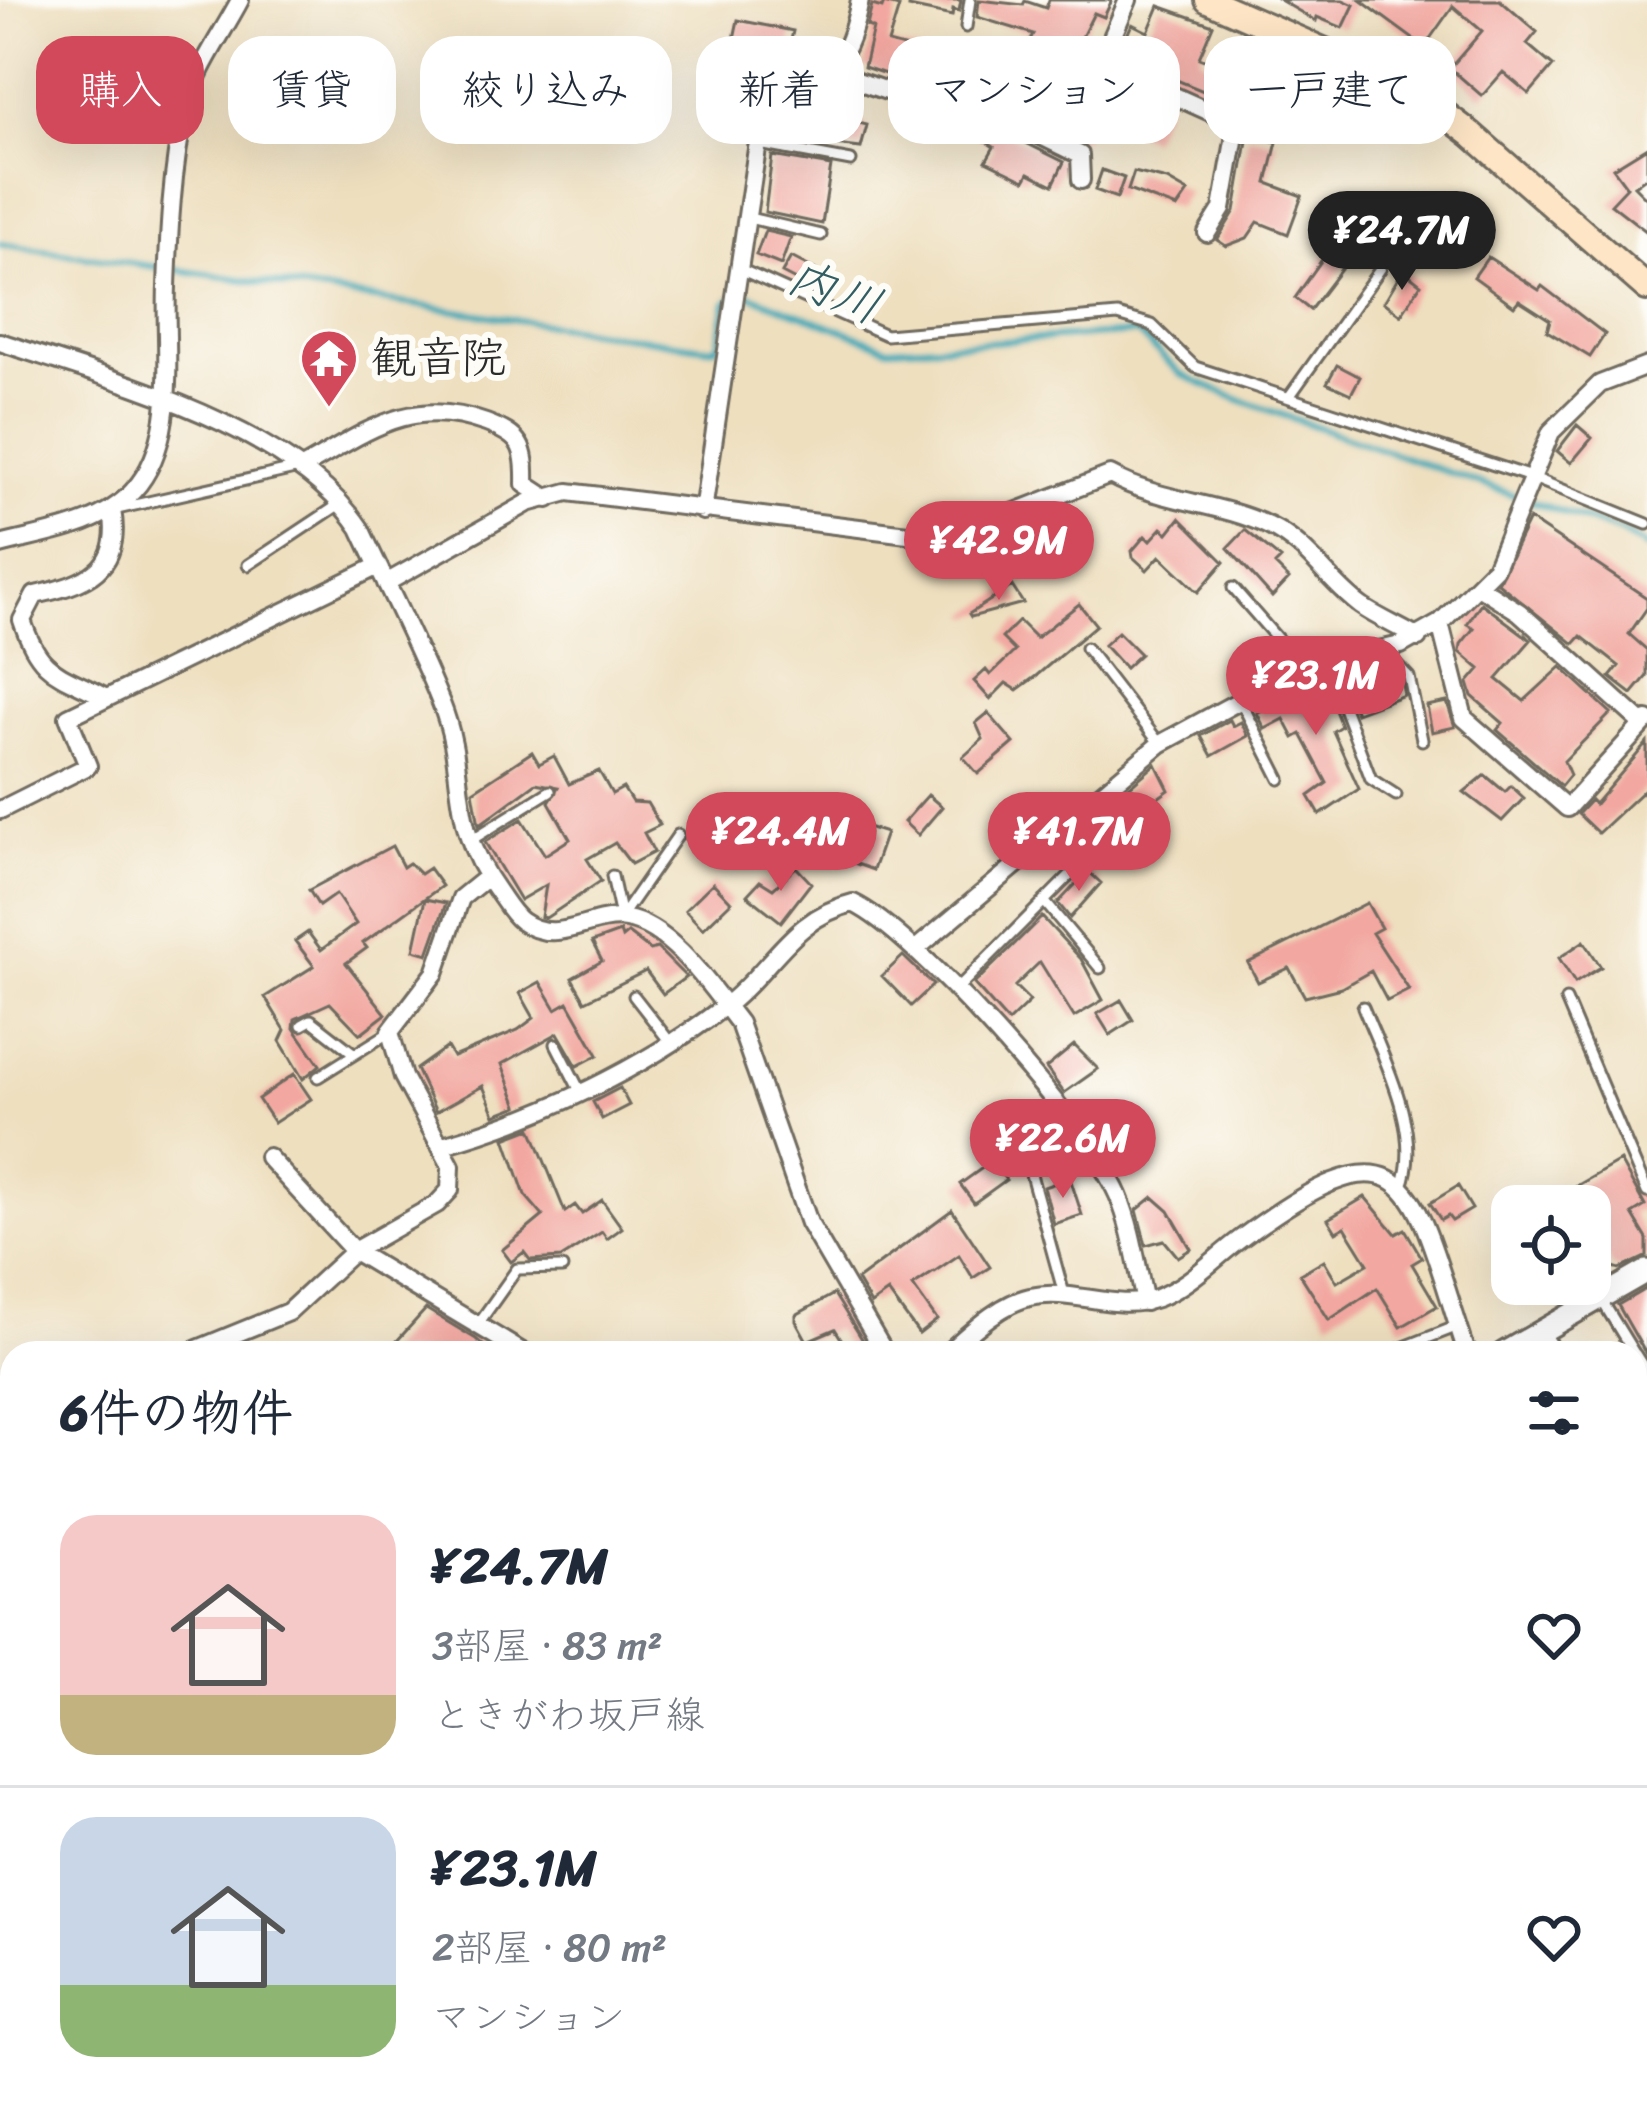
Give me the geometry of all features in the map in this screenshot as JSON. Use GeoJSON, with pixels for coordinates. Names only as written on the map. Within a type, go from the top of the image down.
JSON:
{"type":"FeatureCollection","features":[{"type":"Feature","properties":{"kind":"main road"},"geometry":{"type":"LineString","coordinates":[[1208,0],[1410,88],[1647,288]]}},
{"type":"Feature","properties":{"kind":"street"},"geometry":{"type":"LineString","coordinates":[[0,545],[112,510],[140,483],[155,456],[165,397],[168,274],[183,121],[191,87],[240,0]]}},
{"type":"Feature","properties":{"kind":"street"},"geometry":{"type":"LineString","coordinates":[[853,36],[860,0]]}},
{"type":"Feature","properties":{"kind":"street"},"geometry":{"type":"LineString","coordinates":[[1113,36],[1128,0]]}},
{"type":"Feature","properties":{"kind":"street"},"geometry":{"type":"LineString","coordinates":[[864,83],[925,104],[974,104],[1080,155],[1081,180]]}},
{"type":"Feature","properties":{"kind":"street"},"geometry":{"type":"LineString","coordinates":[[1180,98],[1237,124],[1222,209],[1207,233]]}},
{"type":"Feature","properties":{"kind":"street"},"geometry":{"type":"LineString","coordinates":[[704,511],[759,144]]}},
{"type":"Feature","properties":{"kind":"street"},"geometry":{"type":"LineString","coordinates":[[0,342],[165,397],[304,467],[343,502],[443,707],[466,843],[487,877],[517,918],[532,927],[565,933],[621,917],[658,934],[725,1006],[739,1023],[809,1223],[878,1341]]}},
{"type":"Feature","properties":{"kind":"street"},"geometry":{"type":"LineString","coordinates":[[916,949],[1160,744],[1302,667],[1418,638],[1440,623],[1478,586],[1506,548],[1551,432],[1586,396],[1620,373],[1647,366]]}},
{"type":"Feature","properties":{"kind":"street"},"geometry":{"type":"LineString","coordinates":[[304,467],[380,424],[449,409],[515,434],[526,450],[525,484],[548,499]]}},
{"type":"Feature","properties":{"kind":"street"},"geometry":{"type":"LineString","coordinates":[[0,810],[88,766],[68,717],[528,503],[568,492],[932,537],[967,531],[1110,475],[1275,529],[1313,555],[1361,606],[1418,638]]}},
{"type":"Feature","properties":{"kind":"street"},"geometry":{"type":"LineString","coordinates":[[106,698],[51,673],[38,661],[22,620],[35,596],[99,574],[116,531],[112,510]]}},
{"type":"Feature","properties":{"kind":"street"},"geometry":{"type":"LineString","coordinates":[[1440,623],[1463,718],[1567,808],[1645,722],[1519,611],[1478,586]]}},
{"type":"Feature","properties":{"kind":"street"},"geometry":{"type":"LineString","coordinates":[[217,1341],[288,1312],[354,1251],[437,1204],[450,1190],[452,1166],[403,1077],[390,1032],[435,973],[461,898],[487,877]]}},
{"type":"Feature","properties":{"kind":"street"},"geometry":{"type":"LineString","coordinates":[[443,1145],[581,1094],[670,1042],[725,1006],[789,938],[836,907],[853,903],[916,949],[1063,1112],[1117,1192],[1145,1302]]}},
{"type":"Feature","properties":{"kind":"street"},"geometry":{"type":"LineString","coordinates":[[268,1157],[354,1251],[505,1341]]}},
{"type":"Feature","properties":{"kind":"street"},"geometry":{"type":"LineString","coordinates":[[963,1341],[1015,1303],[1064,1296],[1145,1302],[1194,1279],[1277,1210],[1328,1181],[1373,1172],[1402,1186],[1436,1258],[1463,1341]]}},
{"type":"Feature","properties":{"kind":"street"},"geometry":{"type":"LineString","coordinates":[[1611,1292],[1647,1271]]}},
{"type":"Feature","properties":{"kind":"street"},"geometry":{"type":"LineString","coordinates":[[1525,1341],[1589,1305]]}},
{"type":"Feature","properties":{"kind":"street"},"geometry":{"type":"LineString","coordinates":[[1539,1333],[1544,1341]]}},
{"type":"Feature","properties":{"kind":"lane"},"geometry":{"type":"LineString","coordinates":[[965,27],[970,0]]}},
{"type":"Feature","properties":{"kind":"lane"},"geometry":{"type":"LineString","coordinates":[[759,144],[851,161]]}},
{"type":"Feature","properties":{"kind":"lane"},"geometry":{"type":"LineString","coordinates":[[749,218],[821,235]]}},
{"type":"Feature","properties":{"kind":"lane"},"geometry":{"type":"LineString","coordinates":[[1288,397],[1382,268]]}},
{"type":"Feature","properties":{"kind":"lane"},"geometry":{"type":"LineString","coordinates":[[740,269],[886,335],[1130,318],[1152,325],[1195,367],[1531,477],[1647,524]]}},
{"type":"Feature","properties":{"kind":"lane"},"geometry":{"type":"LineString","coordinates":[[112,510],[142,507],[304,467]]}},
{"type":"Feature","properties":{"kind":"lane"},"geometry":{"type":"LineString","coordinates":[[248,565],[343,502]]}},
{"type":"Feature","properties":{"kind":"lane"},"geometry":{"type":"LineString","coordinates":[[1233,588],[1302,667]]}},
{"type":"Feature","properties":{"kind":"lane"},"geometry":{"type":"LineString","coordinates":[[1086,649],[1160,744]]}},
{"type":"Feature","properties":{"kind":"lane"},"geometry":{"type":"LineString","coordinates":[[1382,649],[1409,677],[1422,740]]}},
{"type":"Feature","properties":{"kind":"lane"},"geometry":{"type":"LineString","coordinates":[[1325,658],[1371,779],[1396,795]]}},
{"type":"Feature","properties":{"kind":"lane"},"geometry":{"type":"LineString","coordinates":[[1240,700],[1280,779]]}},
{"type":"Feature","properties":{"kind":"lane"},"geometry":{"type":"LineString","coordinates":[[466,843],[550,791]]}},
{"type":"Feature","properties":{"kind":"lane"},"geometry":{"type":"LineString","coordinates":[[621,917],[678,835]]}},
{"type":"Feature","properties":{"kind":"lane"},"geometry":{"type":"LineString","coordinates":[[955,992],[1083,862]]}},
{"type":"Feature","properties":{"kind":"lane"},"geometry":{"type":"LineString","coordinates":[[612,876],[621,917]]}},
{"type":"Feature","properties":{"kind":"lane"},"geometry":{"type":"LineString","coordinates":[[1044,902],[1100,968]]}},
{"type":"Feature","properties":{"kind":"lane"},"geometry":{"type":"LineString","coordinates":[[634,996],[670,1042]]}},
{"type":"Feature","properties":{"kind":"lane"},"geometry":{"type":"LineString","coordinates":[[1566,1000],[1647,1192]]}},
{"type":"Feature","properties":{"kind":"lane"},"geometry":{"type":"LineString","coordinates":[[1363,1007],[1406,1130],[1409,1152],[1402,1186]]}},
{"type":"Feature","properties":{"kind":"lane"},"geometry":{"type":"LineString","coordinates":[[302,1025],[311,1020],[352,1052]]}},
{"type":"Feature","properties":{"kind":"lane"},"geometry":{"type":"LineString","coordinates":[[318,1077],[390,1032]]}},
{"type":"Feature","properties":{"kind":"lane"},"geometry":{"type":"LineString","coordinates":[[556,1044],[581,1094]]}},
{"type":"Feature","properties":{"kind":"lane"},"geometry":{"type":"LineString","coordinates":[[1063,1112],[1024,1149],[1064,1296]]}},
{"type":"Feature","properties":{"kind":"lane"},"geometry":{"type":"LineString","coordinates":[[478,1324],[518,1269],[562,1268]]}},
{"type":"Feature","properties":{"kind":"lane"},"geometry":{"type":"LineString","coordinates":[[1604,1305],[1627,1341]]}},
{"type":"Feature","properties":{"kind":"lane"},"geometry":{"type":"LineString","coordinates":[[1420,1341],[1458,1326]]}},
{"type":"Feature","properties":{"kind":"building"},"geometry":{"type":"Polygon","coordinates":[[[910,0],[961,0],[959,11],[953,9],[952,16],[909,7],[910,0]]]}},
{"type":"Feature","properties":{"kind":"building"},"geometry":{"type":"Polygon","coordinates":[[[979,0],[1023,5],[1025,1],[1046,8],[1049,0],[1112,0],[1104,17],[1094,13],[1082,36],[1032,36],[977,17],[979,0]]]}},
{"type":"Feature","properties":{"kind":"building"},"geometry":{"type":"Polygon","coordinates":[[[1280,0],[1343,0],[1354,5],[1343,28],[1317,17],[1316,21],[1280,0]]]}},
{"type":"Feature","properties":{"kind":"building"},"geometry":{"type":"Polygon","coordinates":[[[1360,0],[1500,0],[1537,32],[1527,44],[1553,66],[1529,94],[1503,72],[1482,96],[1456,73],[1456,61],[1482,31],[1453,6],[1432,36],[1409,36],[1360,0]]]}},
{"type":"Feature","properties":{"kind":"building"},"geometry":{"type":"Polygon","coordinates":[[[884,3],[899,7],[888,36],[888,75],[864,67],[873,28],[867,26],[872,5],[882,8],[884,3]]]}},
{"type":"Feature","properties":{"kind":"building"},"geometry":{"type":"Polygon","coordinates":[[[1159,6],[1213,25],[1204,36],[1199,58],[1204,60],[1204,91],[1180,81],[1180,36],[1127,36],[1132,24],[1148,32],[1159,6]]]}},
{"type":"Feature","properties":{"kind":"building"},"geometry":{"type":"Polygon","coordinates":[[[738,20],[793,31],[792,36],[735,36],[738,20]]]}},
{"type":"Feature","properties":{"kind":"building"},"geometry":{"type":"Polygon","coordinates":[[[989,144],[1028,144],[1064,162],[1053,185],[1029,173],[1025,180],[986,161],[994,147],[989,144]]]}},
{"type":"Feature","properties":{"kind":"building"},"geometry":{"type":"Polygon","coordinates":[[[1246,144],[1277,144],[1267,183],[1302,196],[1288,234],[1258,222],[1247,238],[1226,246],[1217,240],[1235,211],[1246,144]]]}},
{"type":"Feature","properties":{"kind":"building"},"geometry":{"type":"Polygon","coordinates":[[[1647,147],[1647,177],[1634,186],[1647,199],[1647,232],[1611,204],[1627,187],[1613,168],[1647,147]]]}},
{"type":"Feature","properties":{"kind":"building"},"geometry":{"type":"Polygon","coordinates":[[[772,156],[831,166],[822,224],[765,212],[772,156]]]}},
{"type":"Feature","properties":{"kind":"building"},"geometry":{"type":"Polygon","coordinates":[[[1102,170],[1124,178],[1117,198],[1095,190],[1102,170]]]}},
{"type":"Feature","properties":{"kind":"building"},"geometry":{"type":"Polygon","coordinates":[[[1134,172],[1167,180],[1188,192],[1177,208],[1128,190],[1134,172]]]}},
{"type":"Feature","properties":{"kind":"building"},"geometry":{"type":"Polygon","coordinates":[[[765,231],[791,237],[781,265],[756,255],[765,231]]]}},
{"type":"Feature","properties":{"kind":"building"},"geometry":{"type":"Polygon","coordinates":[[[1340,234],[1358,247],[1310,310],[1295,298],[1340,234]]]}},
{"type":"Feature","properties":{"kind":"building"},"geometry":{"type":"Polygon","coordinates":[[[791,257],[816,270],[807,286],[782,273],[791,257]]]}},
{"type":"Feature","properties":{"kind":"building"},"geometry":{"type":"Polygon","coordinates":[[[1488,257],[1539,290],[1542,286],[1605,334],[1590,357],[1547,331],[1550,320],[1519,300],[1514,306],[1474,277],[1488,257]]]}},
{"type":"Feature","properties":{"kind":"building"},"geometry":{"type":"Polygon","coordinates":[[[1403,270],[1421,284],[1401,315],[1384,302],[1403,270]]]}},
{"type":"Feature","properties":{"kind":"building"},"geometry":{"type":"Polygon","coordinates":[[[1337,365],[1360,377],[1351,394],[1327,383],[1337,365]]]}},
{"type":"Feature","properties":{"kind":"building"},"geometry":{"type":"Polygon","coordinates":[[[1577,425],[1592,438],[1571,463],[1557,451],[1577,425]]]}},
{"type":"Feature","properties":{"kind":"building"},"geometry":{"type":"Polygon","coordinates":[[[1180,518],[1224,562],[1198,592],[1160,556],[1147,570],[1133,557],[1132,551],[1145,536],[1150,541],[1162,528],[1168,533],[1180,518]]]}},
{"type":"Feature","properties":{"kind":"building"},"geometry":{"type":"Polygon","coordinates":[[[1529,519],[1647,598],[1647,608],[1629,634],[1647,650],[1647,676],[1632,694],[1610,677],[1619,666],[1581,636],[1574,644],[1498,583],[1529,519]]]}},
{"type":"Feature","properties":{"kind":"building"},"geometry":{"type":"Polygon","coordinates":[[[1245,530],[1281,559],[1275,565],[1289,579],[1272,597],[1228,548],[1245,530]]]}},
{"type":"Feature","properties":{"kind":"building"},"geometry":{"type":"Polygon","coordinates":[[[1012,586],[1023,603],[971,617],[969,614],[1012,586]]]}},
{"type":"Feature","properties":{"kind":"building"},"geometry":{"type":"Polygon","coordinates":[[[1481,603],[1531,640],[1497,679],[1524,701],[1561,667],[1611,713],[1564,761],[1570,775],[1561,786],[1497,730],[1503,723],[1472,696],[1468,683],[1480,669],[1460,652],[1474,628],[1467,624],[1481,603]]]}},
{"type":"Feature","properties":{"kind":"building"},"geometry":{"type":"Polygon","coordinates":[[[1079,604],[1096,625],[1017,690],[1006,683],[990,699],[974,681],[986,670],[990,675],[1015,651],[1002,638],[1019,621],[1036,638],[1079,604]]]}},
{"type":"Feature","properties":{"kind":"building"},"geometry":{"type":"Polygon","coordinates":[[[1118,632],[1140,654],[1125,668],[1104,645],[1118,632]]]}},
{"type":"Feature","properties":{"kind":"building"},"geometry":{"type":"Polygon","coordinates":[[[1382,662],[1401,681],[1404,695],[1356,713],[1340,672],[1382,662]]]}},
{"type":"Feature","properties":{"kind":"building"},"geometry":{"type":"Polygon","coordinates":[[[1322,676],[1341,726],[1333,731],[1359,789],[1320,815],[1309,796],[1327,783],[1301,734],[1294,738],[1284,719],[1265,729],[1257,713],[1301,689],[1298,684],[1322,676]]]}},
{"type":"Feature","properties":{"kind":"building"},"geometry":{"type":"Polygon","coordinates":[[[1447,702],[1455,727],[1432,732],[1427,706],[1447,702]]]}},
{"type":"Feature","properties":{"kind":"building"},"geometry":{"type":"Polygon","coordinates":[[[988,713],[1014,743],[978,774],[963,757],[983,739],[976,723],[988,713]]]}},
{"type":"Feature","properties":{"kind":"building"},"geometry":{"type":"Polygon","coordinates":[[[1230,720],[1233,726],[1241,722],[1248,736],[1212,756],[1201,736],[1230,720]]]}},
{"type":"Feature","properties":{"kind":"building"},"geometry":{"type":"Polygon","coordinates":[[[1647,743],[1647,787],[1598,833],[1578,814],[1591,800],[1595,804],[1647,743]]]}},
{"type":"Feature","properties":{"kind":"building"},"geometry":{"type":"Polygon","coordinates":[[[532,752],[539,764],[554,756],[569,784],[599,771],[612,794],[623,788],[632,802],[647,803],[660,825],[644,833],[654,852],[631,864],[615,843],[587,859],[601,881],[546,918],[541,917],[546,885],[520,900],[485,842],[522,819],[545,855],[570,839],[549,802],[558,787],[536,783],[479,825],[473,791],[532,752]]]}},
{"type":"Feature","properties":{"kind":"building"},"geometry":{"type":"Polygon","coordinates":[[[1156,764],[1169,790],[1094,844],[1084,825],[1156,764]]]}},
{"type":"Feature","properties":{"kind":"building"},"geometry":{"type":"Polygon","coordinates":[[[1485,775],[1505,792],[1511,786],[1524,798],[1502,821],[1464,792],[1485,775]]]}},
{"type":"Feature","properties":{"kind":"building"},"geometry":{"type":"Polygon","coordinates":[[[928,795],[942,807],[918,835],[904,822],[928,795]]]}},
{"type":"Feature","properties":{"kind":"building"},"geometry":{"type":"Polygon","coordinates":[[[867,827],[886,833],[873,870],[854,863],[867,827]]]}},
{"type":"Feature","properties":{"kind":"building"},"geometry":{"type":"Polygon","coordinates":[[[392,846],[403,867],[409,863],[420,874],[429,868],[442,886],[363,943],[367,948],[346,963],[386,1014],[360,1034],[330,1003],[295,1019],[294,1028],[320,1065],[303,1079],[280,1041],[285,1030],[265,997],[314,966],[295,941],[308,932],[321,950],[356,924],[336,894],[319,906],[309,890],[392,846]]]}},
{"type":"Feature","properties":{"kind":"building"},"geometry":{"type":"Polygon","coordinates":[[[796,867],[811,883],[781,922],[747,895],[760,881],[773,889],[796,867]]]}},
{"type":"Feature","properties":{"kind":"building"},"geometry":{"type":"Polygon","coordinates":[[[1088,871],[1101,883],[1070,918],[1058,903],[1088,871]]]}},
{"type":"Feature","properties":{"kind":"building"},"geometry":{"type":"Polygon","coordinates":[[[713,883],[731,902],[703,929],[685,910],[713,883]]]}},
{"type":"Feature","properties":{"kind":"building"},"geometry":{"type":"Polygon","coordinates":[[[425,899],[446,903],[428,954],[414,950],[425,899]]]}},
{"type":"Feature","properties":{"kind":"building"},"geometry":{"type":"Polygon","coordinates":[[[1367,903],[1381,928],[1372,933],[1409,990],[1387,1001],[1371,971],[1341,988],[1305,997],[1289,968],[1258,982],[1248,963],[1367,903]]]}},
{"type":"Feature","properties":{"kind":"building"},"geometry":{"type":"Polygon","coordinates":[[[1042,917],[1081,959],[1103,1000],[1074,1017],[1040,962],[1015,986],[1030,1001],[1008,1022],[974,984],[1042,917]]]}},
{"type":"Feature","properties":{"kind":"building"},"geometry":{"type":"Polygon","coordinates":[[[620,932],[622,938],[628,933],[650,950],[657,948],[686,977],[663,994],[646,971],[585,1001],[572,978],[602,961],[592,942],[620,932]]]}},
{"type":"Feature","properties":{"kind":"building"},"geometry":{"type":"Polygon","coordinates":[[[1584,941],[1601,967],[1575,983],[1559,958],[1584,941]]]}},
{"type":"Feature","properties":{"kind":"building"},"geometry":{"type":"Polygon","coordinates":[[[903,956],[933,985],[911,1006],[882,976],[903,956]]]}},
{"type":"Feature","properties":{"kind":"building"},"geometry":{"type":"Polygon","coordinates":[[[540,982],[556,1009],[568,1002],[598,1055],[577,1066],[558,1033],[502,1064],[518,1106],[495,1115],[483,1086],[436,1112],[416,1069],[447,1047],[453,1057],[518,1030],[534,1018],[520,993],[540,982]]]}},
{"type":"Feature","properties":{"kind":"building"},"geometry":{"type":"Polygon","coordinates":[[[1121,1000],[1133,1020],[1110,1035],[1097,1014],[1121,1000]]]}},
{"type":"Feature","properties":{"kind":"building"},"geometry":{"type":"Polygon","coordinates":[[[1074,1045],[1098,1069],[1064,1093],[1046,1068],[1074,1045]]]}},
{"type":"Feature","properties":{"kind":"building"},"geometry":{"type":"Polygon","coordinates":[[[294,1074],[311,1099],[274,1123],[258,1099],[294,1074]]]}},
{"type":"Feature","properties":{"kind":"building"},"geometry":{"type":"Polygon","coordinates":[[[620,1088],[629,1105],[602,1119],[593,1102],[620,1088]]]}},
{"type":"Feature","properties":{"kind":"building"},"geometry":{"type":"Polygon","coordinates":[[[531,1128],[565,1212],[575,1205],[582,1214],[602,1200],[622,1228],[607,1239],[602,1232],[561,1258],[530,1260],[524,1252],[511,1262],[502,1250],[543,1216],[525,1195],[505,1138],[531,1128]]]}},
{"type":"Feature","properties":{"kind":"building"},"geometry":{"type":"Polygon","coordinates":[[[992,1161],[1006,1180],[974,1203],[960,1184],[992,1161]]]}},
{"type":"Feature","properties":{"kind":"building"},"geometry":{"type":"Polygon","coordinates":[[[1620,1161],[1645,1206],[1632,1214],[1647,1239],[1647,1256],[1620,1269],[1613,1267],[1611,1185],[1578,1185],[1620,1161]]]}},
{"type":"Feature","properties":{"kind":"building"},"geometry":{"type":"Polygon","coordinates":[[[1070,1178],[1082,1215],[1054,1224],[1044,1187],[1070,1178]]]}},
{"type":"Feature","properties":{"kind":"building"},"geometry":{"type":"Polygon","coordinates":[[[1458,1186],[1472,1209],[1452,1221],[1448,1216],[1441,1220],[1430,1203],[1458,1186]]]}},
{"type":"Feature","properties":{"kind":"building"},"geometry":{"type":"Polygon","coordinates":[[[1153,1197],[1169,1211],[1191,1249],[1178,1257],[1164,1240],[1146,1245],[1137,1210],[1153,1197]]]}},
{"type":"Feature","properties":{"kind":"building"},"geometry":{"type":"Polygon","coordinates":[[[1365,1197],[1396,1234],[1405,1229],[1422,1258],[1412,1264],[1437,1306],[1401,1327],[1377,1288],[1329,1320],[1300,1274],[1324,1260],[1337,1282],[1368,1264],[1345,1227],[1336,1232],[1328,1219],[1365,1197]]]}},
{"type":"Feature","properties":{"kind":"building"},"geometry":{"type":"Polygon","coordinates":[[[952,1210],[990,1267],[973,1278],[959,1255],[913,1286],[937,1320],[919,1334],[888,1292],[871,1304],[857,1280],[952,1210]]]}},
{"type":"Feature","properties":{"kind":"building"},"geometry":{"type":"Polygon","coordinates":[[[1647,1288],[1647,1341],[1638,1341],[1618,1305],[1647,1288]]]}},
{"type":"Feature","properties":{"kind":"building"},"geometry":{"type":"Polygon","coordinates":[[[834,1294],[863,1341],[842,1341],[835,1329],[807,1341],[796,1315],[834,1294]]]}},
{"type":"Feature","properties":{"kind":"building"},"geometry":{"type":"Polygon","coordinates":[[[426,1309],[478,1341],[397,1341],[426,1309]]]}},
{"type":"Feature","properties":{"kind":"waterway","name":"内川"},"geometry":{"type":"LineString","coordinates":[[0,244],[709,348],[718,346],[726,303],[731,299]]}},
{"type":"Feature","properties":{"kind":"waterway","name":"内川"},"geometry":{"type":"LineString","coordinates":[[742,292],[889,348],[1137,333],[1182,375],[1237,399],[1620,532],[1647,548]]}},
{"type":"Feature","properties":{"kind":"place","name":"観音院"},"geometry":{"type":"Point","coordinates":[329,409]}}]}
